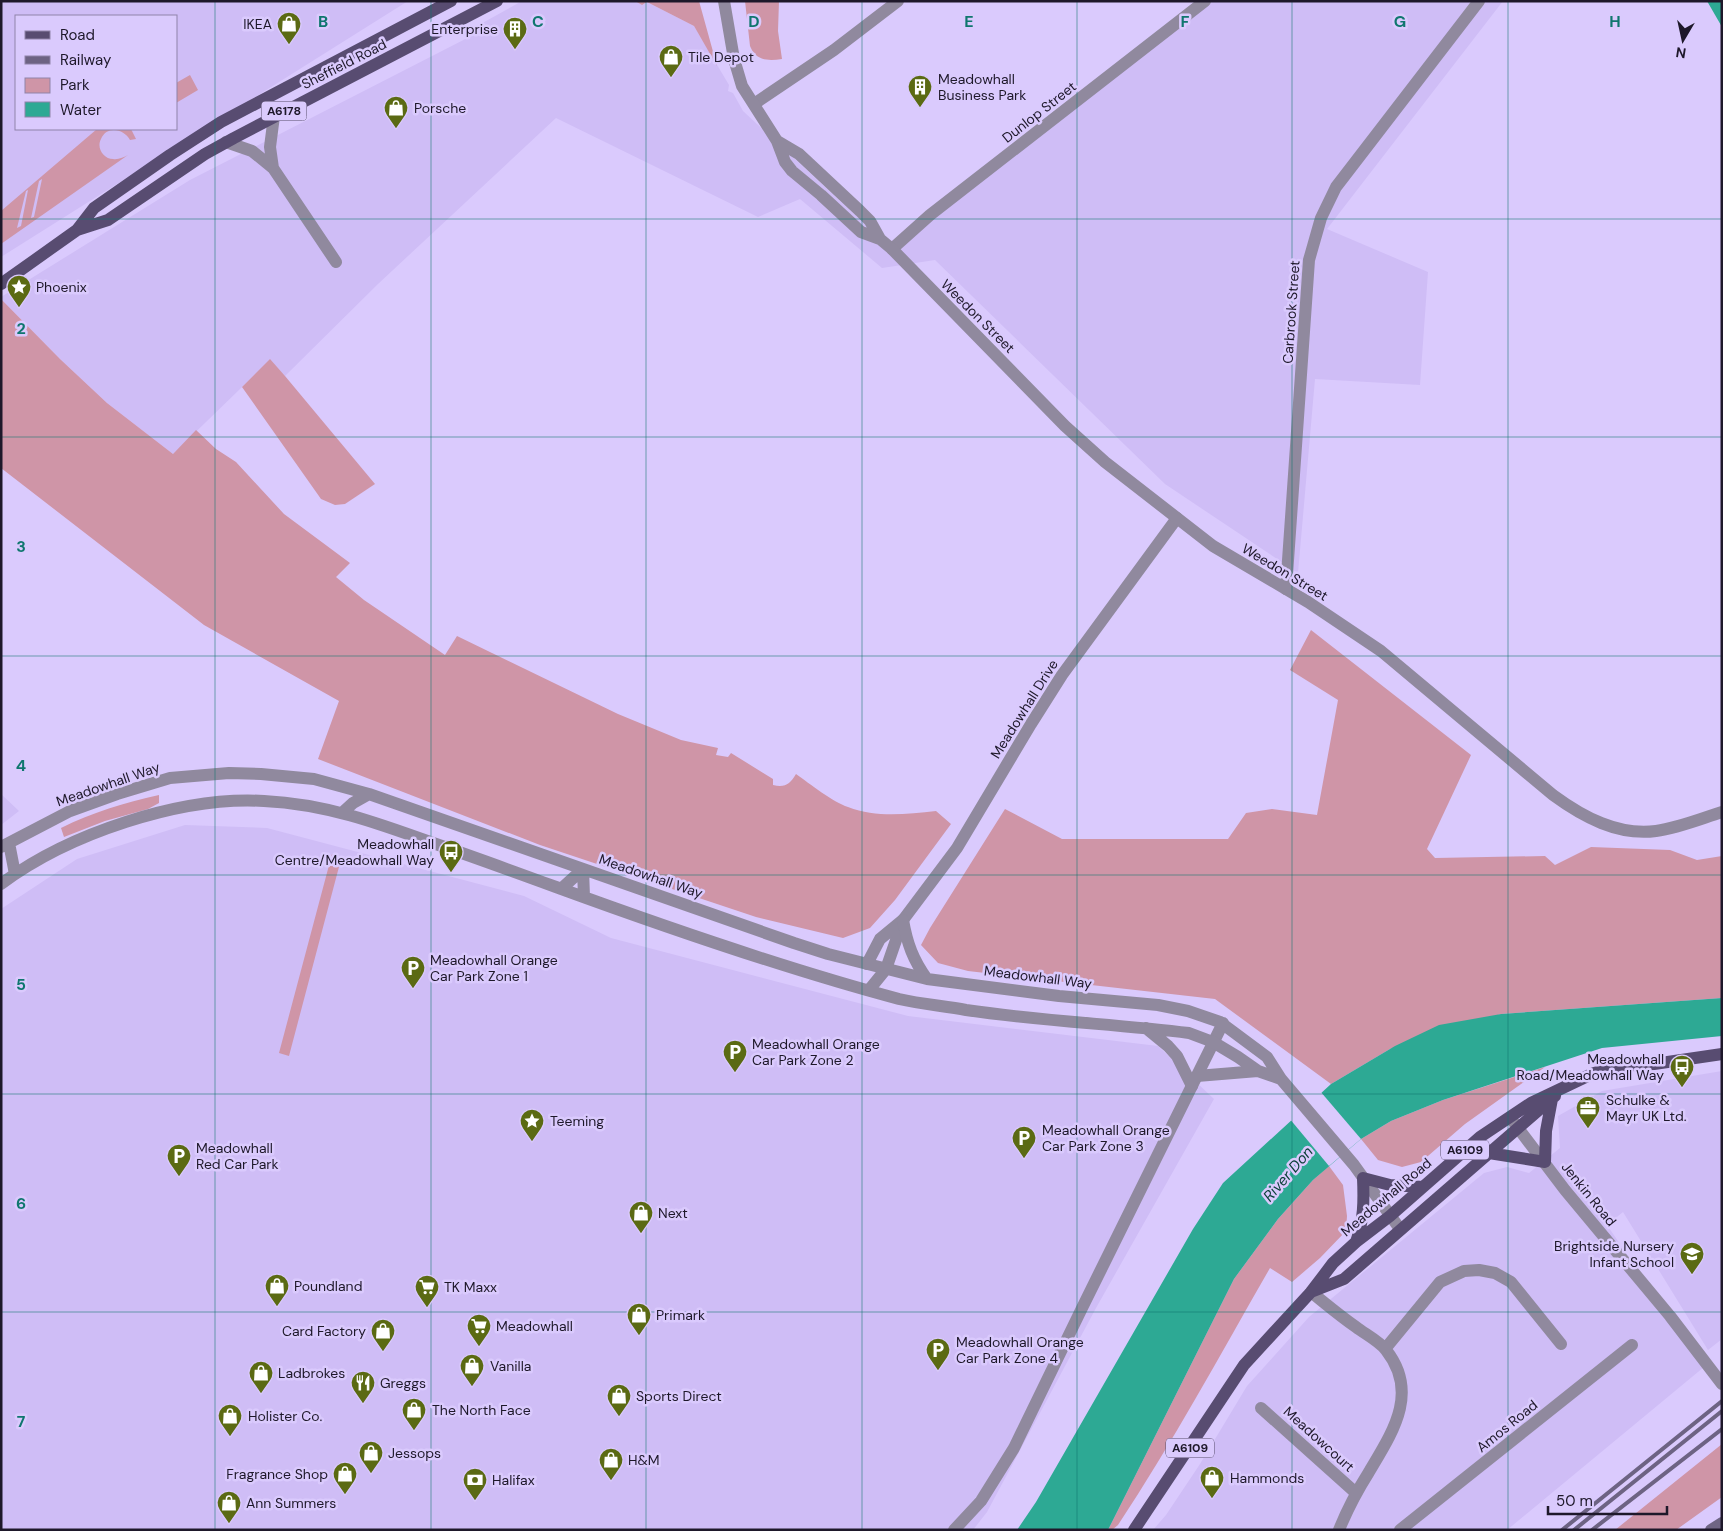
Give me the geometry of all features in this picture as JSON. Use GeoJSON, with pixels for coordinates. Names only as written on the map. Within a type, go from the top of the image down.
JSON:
{"type":"FeatureCollection","features":[{"type":"Feature","properties":{"kind":"main road","name":"Sheffield Road"},"geometry":{"type":"LineString","coordinates":[[1,284],[77,230],[94,208],[221,122],[451,1]]}},
{"type":"Feature","properties":{"kind":"main road","name":"Sheffield Road"},"geometry":{"type":"LineString","coordinates":[[77,230],[108,220],[205,154],[226,142],[497,1]]}},
{"type":"Feature","properties":{"kind":"main road","name":"Meadowhall Road"},"geometry":{"type":"LineString","coordinates":[[1134,1530],[1244,1365],[1311,1292],[1333,1263],[1480,1137],[1531,1103],[1594,1073],[1621,1066],[1654,1064],[1722,1054]]}},
{"type":"Feature","properties":{"kind":"main road","name":"Meadowhall Road"},"geometry":{"type":"LineString","coordinates":[[1311,1292],[1344,1279],[1565,1088]]}},
{"type":"Feature","properties":{"kind":"main road"},"geometry":{"type":"LineString","coordinates":[[1489,1153],[1545,1162],[1546,1131],[1552,1099]]}},
{"type":"Feature","properties":{"kind":"main road"},"geometry":{"type":"LineString","coordinates":[[1356,1242],[1363,1219],[1363,1178],[1390,1185],[1423,1186]]}},
{"type":"Feature","properties":{"kind":"main road"},"geometry":{"type":"LineString","coordinates":[[1712,1530],[1722,1522]]}},
{"type":"Feature","properties":{"kind":"street","name":"Weedon Street"},"geometry":{"type":"LineString","coordinates":[[724,1],[734,59],[742,86],[777,141],[785,162],[792,171],[861,232],[880,239],[892,249],[1065,426],[1105,462],[1213,546],[1286,589],[1381,651],[1574,811],[1594,821],[1638,832],[1669,828],[1722,812]]}},
{"type":"Feature","properties":{"kind":"street"},"geometry":{"type":"LineString","coordinates":[[754,104],[834,50],[898,1]]}},
{"type":"Feature","properties":{"kind":"street","name":"Dunlop Street"},"geometry":{"type":"LineString","coordinates":[[892,249],[930,215],[1205,1]]}},
{"type":"Feature","properties":{"kind":"street","name":"Carbrook Street"},"geometry":{"type":"LineString","coordinates":[[1286,589],[1309,260],[1321,218],[1336,187],[1479,1]]}},
{"type":"Feature","properties":{"kind":"street"},"geometry":{"type":"LineString","coordinates":[[273,168],[270,147],[274,116]]}},
{"type":"Feature","properties":{"kind":"street"},"geometry":{"type":"LineString","coordinates":[[226,142],[252,151],[273,168],[336,262]]}},
{"type":"Feature","properties":{"kind":"street","name":"Meadowhall Drive"},"geometry":{"type":"LineString","coordinates":[[867,964],[880,939],[903,920],[957,848],[1062,675],[1177,518]]}},
{"type":"Feature","properties":{"kind":"street","name":"Meadowhall Way"},"geometry":{"type":"LineString","coordinates":[[5,845],[70,811],[170,778],[230,773],[314,779],[369,794],[794,943],[867,964],[927,979],[1059,996],[1158,1005],[1188,1011],[1223,1023],[1267,1057],[1281,1079],[1354,1165],[1400,1229]]}},
{"type":"Feature","properties":{"kind":"street"},"geometry":{"type":"LineString","coordinates":[[342,813],[353,803],[369,794]]}},
{"type":"Feature","properties":{"kind":"street"},"geometry":{"type":"LineString","coordinates":[[1,884],[34,862],[115,826],[149,815],[192,806],[259,801],[314,806],[410,835],[698,937],[789,967],[903,1000],[982,1012],[1189,1033],[1213,1042],[1258,1071],[1281,1079]]}},
{"type":"Feature","properties":{"kind":"street"},"geometry":{"type":"LineString","coordinates":[[5,845],[15,874]]}},
{"type":"Feature","properties":{"kind":"street"},"geometry":{"type":"LineString","coordinates":[[1,864],[15,874]]}},
{"type":"Feature","properties":{"kind":"street"},"geometry":{"type":"LineString","coordinates":[[561,889],[583,868]]}},
{"type":"Feature","properties":{"kind":"street"},"geometry":{"type":"LineString","coordinates":[[583,868],[584,897]]}},
{"type":"Feature","properties":{"kind":"street"},"geometry":{"type":"LineString","coordinates":[[903,920],[907,943],[912,957],[927,979]]}},
{"type":"Feature","properties":{"kind":"street","name":"Meadowhall Drive"},"geometry":{"type":"LineString","coordinates":[[869,990],[886,969],[903,920]]}},
{"type":"Feature","properties":{"kind":"street"},"geometry":{"type":"LineString","coordinates":[[867,964],[869,990]]}},
{"type":"Feature","properties":{"kind":"street"},"geometry":{"type":"LineString","coordinates":[[954,1530],[981,1501],[1014,1448],[1223,1023]]}},
{"type":"Feature","properties":{"kind":"street"},"geometry":{"type":"LineString","coordinates":[[1146,1028],[1168,1046],[1194,1081]]}},
{"type":"Feature","properties":{"kind":"street"},"geometry":{"type":"LineString","coordinates":[[1194,1081],[1258,1071]]}},
{"type":"Feature","properties":{"kind":"street","name":"Jenkin Road"},"geometry":{"type":"LineString","coordinates":[[1509,1116],[1565,1190],[1664,1309],[1718,1379]]}},
{"type":"Feature","properties":{"kind":"street"},"geometry":{"type":"LineString","coordinates":[[1385,1349],[1440,1282],[1464,1271],[1479,1270],[1495,1272],[1511,1282],[1562,1344]]}},
{"type":"Feature","properties":{"kind":"street"},"geometry":{"type":"LineString","coordinates":[[1311,1292],[1385,1349],[1399,1373],[1402,1384],[1402,1400],[1399,1414],[1390,1436],[1356,1493],[1339,1530]]}},
{"type":"Feature","properties":{"kind":"street","name":"Amos Road"},"geometry":{"type":"LineString","coordinates":[[1400,1530],[1632,1345]]}},
{"type":"Feature","properties":{"kind":"street","name":"Meadowcourt"},"geometry":{"type":"LineString","coordinates":[[1261,1408],[1356,1493]]}},
{"type":"Feature","properties":{"kind":"shaded area"},"geometry":{"type":"Polygon","coordinates":[[[1,1],[408,1],[1,257],[1,1]]]}},
{"type":"Feature","properties":{"kind":"shaded area"},"geometry":{"type":"Polygon","coordinates":[[[522,1],[635,1],[642,5],[647,2],[694,26],[729,85],[728,91],[733,93],[743,111],[892,249],[1206,1],[1503,1],[1327,229],[1428,272],[1420,385],[1315,379],[1298,573],[1165,484],[935,260],[882,268],[800,199],[758,217],[556,118],[378,284],[285,376],[270,360],[173,454],[107,403],[60,359],[1,299],[1,297],[190,180],[479,32],[477,26],[522,1]]]}},
{"type":"Feature","properties":{"kind":"shaded area"},"geometry":{"type":"Polygon","coordinates":[[[1,794],[19,811],[1,825],[1,794]]]}},
{"type":"Feature","properties":{"kind":"shaded area"},"geometry":{"type":"Polygon","coordinates":[[[185,825],[267,828],[524,896],[611,938],[908,1016],[1158,1046],[1214,1099],[1096,1308],[987,1512],[973,1530],[1,1530],[1,909],[77,859],[185,825]]]}},
{"type":"Feature","properties":{"kind":"shaded area"},"geometry":{"type":"Polygon","coordinates":[[[1722,1071],[1722,1339],[1708,1350],[1623,1212],[1607,1225],[1704,1367],[1507,1530],[1153,1530],[1166,1515],[1200,1464],[1247,1386],[1309,1317],[1484,1173],[1507,1167],[1529,1173],[1560,1148],[1558,1116],[1602,1091],[1722,1071]]]}},
{"type":"Feature","properties":{"kind":"green space"},"geometry":{"type":"Polygon","coordinates":[[[635,1],[699,1],[717,66],[694,26],[647,2],[642,5],[635,1]]]}},
{"type":"Feature","properties":{"kind":"green space"},"geometry":{"type":"Polygon","coordinates":[[[745,1],[779,1],[778,31],[782,59],[763,59],[753,51],[750,46],[745,1]]]}},
{"type":"Feature","properties":{"kind":"green space"},"geometry":{"type":"Polygon","coordinates":[[[190,75],[198,90],[178,102],[178,82],[190,75]]]}},
{"type":"Feature","properties":{"kind":"green space"},"geometry":{"type":"Polygon","coordinates":[[[96,130],[111,130],[104,135],[100,142],[100,149],[104,155],[110,159],[119,159],[128,155],[1,244],[1,211],[96,130]],[[42,179],[39,181],[31,218],[34,217],[42,179]],[[28,190],[26,191],[17,228],[21,226],[28,190]]]}},
{"type":"Feature","properties":{"kind":"green space"},"geometry":{"type":"Polygon","coordinates":[[[115,130],[132,130],[136,139],[130,140],[120,131],[115,130]]]}},
{"type":"Feature","properties":{"kind":"green space"},"geometry":{"type":"Polygon","coordinates":[[[1,299],[60,359],[107,403],[173,454],[196,430],[216,449],[236,462],[284,514],[350,563],[336,577],[364,600],[445,655],[457,636],[618,714],[681,740],[718,748],[716,755],[728,757],[731,753],[773,779],[773,785],[781,786],[787,784],[796,774],[829,797],[848,807],[881,814],[936,811],[951,824],[895,900],[870,928],[843,938],[756,917],[540,845],[318,759],[339,701],[204,625],[1,468],[1,299]]]}},
{"type":"Feature","properties":{"kind":"green space"},"geometry":{"type":"Polygon","coordinates":[[[270,359],[375,484],[345,504],[335,505],[321,499],[242,387],[270,359]]]}},
{"type":"Feature","properties":{"kind":"green space"},"geometry":{"type":"Polygon","coordinates":[[[1311,630],[1471,755],[1427,849],[1435,858],[1545,856],[1555,865],[1591,847],[1670,850],[1697,860],[1722,856],[1722,998],[1501,1014],[1390,1049],[1331,1084],[1215,999],[968,971],[938,963],[921,945],[1005,809],[1062,839],[1228,839],[1246,813],[1272,809],[1317,815],[1338,700],[1290,670],[1311,630]]]}},
{"type":"Feature","properties":{"kind":"green space"},"geometry":{"type":"Polygon","coordinates":[[[159,795],[159,803],[148,809],[105,821],[64,837],[61,828],[73,822],[109,808],[159,795]]]}},
{"type":"Feature","properties":{"kind":"green space"},"geometry":{"type":"Polygon","coordinates":[[[332,854],[340,863],[289,1056],[279,1053],[332,854]]]}},
{"type":"Feature","properties":{"kind":"green space"},"geometry":{"type":"Polygon","coordinates":[[[1545,1067],[1465,1124],[1421,1162],[1402,1167],[1378,1160],[1361,1139],[1391,1121],[1443,1100],[1545,1067]]]}},
{"type":"Feature","properties":{"kind":"green space"},"geometry":{"type":"Polygon","coordinates":[[[1329,1166],[1343,1185],[1347,1216],[1346,1231],[1320,1258],[1292,1282],[1270,1268],[1158,1462],[1118,1525],[1112,1530],[1108,1530],[1234,1279],[1278,1219],[1313,1180],[1329,1166]]]}},
{"type":"Feature","properties":{"kind":"green space"},"geometry":{"type":"Polygon","coordinates":[[[1722,1444],[1722,1497],[1676,1530],[1615,1530],[1722,1444]]]}},
{"type":"Feature","properties":{"kind":"water"},"geometry":{"type":"Polygon","coordinates":[[[1707,1],[1722,1],[1722,27],[1707,1]]]}},
{"type":"Feature","properties":{"kind":"water","name":"River Don"},"geometry":{"type":"Polygon","coordinates":[[[1722,998],[1722,1036],[1602,1048],[1443,1100],[1391,1121],[1361,1139],[1313,1180],[1278,1219],[1234,1279],[1108,1530],[1017,1530],[1036,1502],[1193,1229],[1223,1183],[1331,1084],[1395,1046],[1439,1025],[1501,1014],[1722,998]]]}},
{"type":"Feature","properties":{"kind":"pier"},"geometry":{"type":"Polygon","coordinates":[[[1320,1091],[1361,1139],[1329,1166],[1289,1118],[1320,1091]]]}},
{"type":"Feature","properties":{"kind":"railway"},"geometry":{"type":"LineString","coordinates":[[1562,1530],[1722,1401]]}},
{"type":"Feature","properties":{"kind":"railway"},"geometry":{"type":"LineString","coordinates":[[1574,1530],[1722,1411]]}},
{"type":"Feature","properties":{"kind":"railway"},"geometry":{"type":"LineString","coordinates":[[1592,1530],[1722,1429]]}},
{"type":"Feature","properties":{"kind":"place","name":"IKEA"},"geometry":{"type":"Point","coordinates":[289,45]}},
{"type":"Feature","properties":{"kind":"place","name":"Enterprise"},"geometry":{"type":"Point","coordinates":[515,50]}},
{"type":"Feature","properties":{"kind":"place","name":"Tile Depot"},"geometry":{"type":"Point","coordinates":[671,78]}},
{"type":"Feature","properties":{"kind":"place","name":"Meadowhall Business Park"},"geometry":{"type":"Point","coordinates":[920,108]}},
{"type":"Feature","properties":{"kind":"place","name":"Porsche"},"geometry":{"type":"Point","coordinates":[396,129]}},
{"type":"Feature","properties":{"kind":"place","name":"Phoenix"},"geometry":{"type":"Point","coordinates":[19,308]}},
{"type":"Feature","properties":{"kind":"place","name":"Meadowhall Centre/Meadowhall Way"},"geometry":{"type":"Point","coordinates":[451,873]}},
{"type":"Feature","properties":{"kind":"place","name":"Meadowhall Orange Car Park Zone 1"},"geometry":{"type":"Point","coordinates":[413,989]}},
{"type":"Feature","properties":{"kind":"place","name":"Meadowhall Orange Car Park Zone 2"},"geometry":{"type":"Point","coordinates":[735,1073]}},
{"type":"Feature","properties":{"kind":"place","name":"Meadowhall Road/Meadowhall Way"},"geometry":{"type":"Point","coordinates":[1682,1088]}},
{"type":"Feature","properties":{"kind":"place","name":"Schulke & Mayr UK Ltd."},"geometry":{"type":"Point","coordinates":[1588,1129]}},
{"type":"Feature","properties":{"kind":"place","name":"Teeming"},"geometry":{"type":"Point","coordinates":[532,1142]}},
{"type":"Feature","properties":{"kind":"place","name":"Meadowhall Orange Car Park Zone 3"},"geometry":{"type":"Point","coordinates":[1024,1159]}},
{"type":"Feature","properties":{"kind":"place","name":"Meadowhall Red Car Park"},"geometry":{"type":"Point","coordinates":[179,1177]}},
{"type":"Feature","properties":{"kind":"place","name":"Next"},"geometry":{"type":"Point","coordinates":[641,1234]}},
{"type":"Feature","properties":{"kind":"place","name":"Brightside Nursery Infant School"},"geometry":{"type":"Point","coordinates":[1692,1275]}},
{"type":"Feature","properties":{"kind":"place","name":"Poundland"},"geometry":{"type":"Point","coordinates":[277,1307]}},
{"type":"Feature","properties":{"kind":"place","name":"TK Maxx"},"geometry":{"type":"Point","coordinates":[427,1308]}},
{"type":"Feature","properties":{"kind":"place","name":"Primark"},"geometry":{"type":"Point","coordinates":[639,1336]}},
{"type":"Feature","properties":{"kind":"place","name":"Meadowhall"},"geometry":{"type":"Point","coordinates":[479,1347]}},
{"type":"Feature","properties":{"kind":"place","name":"Card Factory"},"geometry":{"type":"Point","coordinates":[383,1352]}},
{"type":"Feature","properties":{"kind":"place","name":"Meadowhall Orange Car Park Zone 4"},"geometry":{"type":"Point","coordinates":[938,1371]}},
{"type":"Feature","properties":{"kind":"place","name":"Vanilla"},"geometry":{"type":"Point","coordinates":[472,1387]}},
{"type":"Feature","properties":{"kind":"place","name":"Ladbrokes"},"geometry":{"type":"Point","coordinates":[261,1394]}},
{"type":"Feature","properties":{"kind":"place","name":"Greggs"},"geometry":{"type":"Point","coordinates":[363,1404]}},
{"type":"Feature","properties":{"kind":"place","name":"Sports Direct"},"geometry":{"type":"Point","coordinates":[619,1417]}},
{"type":"Feature","properties":{"kind":"place","name":"The North Face"},"geometry":{"type":"Point","coordinates":[414,1431]}},
{"type":"Feature","properties":{"kind":"place","name":"Holister Co."},"geometry":{"type":"Point","coordinates":[230,1437]}},
{"type":"Feature","properties":{"kind":"place","name":"Jessops"},"geometry":{"type":"Point","coordinates":[371,1474]}},
{"type":"Feature","properties":{"kind":"place","name":"H&M"},"geometry":{"type":"Point","coordinates":[611,1481]}},
{"type":"Feature","properties":{"kind":"place","name":"Fragrance Shop"},"geometry":{"type":"Point","coordinates":[345,1495]}},
{"type":"Feature","properties":{"kind":"place","name":"Hammonds"},"geometry":{"type":"Point","coordinates":[1212,1499]}},
{"type":"Feature","properties":{"kind":"place","name":"Halifax"},"geometry":{"type":"Point","coordinates":[475,1501]}},
{"type":"Feature","properties":{"kind":"place","name":"Ann Summers"},"geometry":{"type":"Point","coordinates":[229,1524]}}]}
